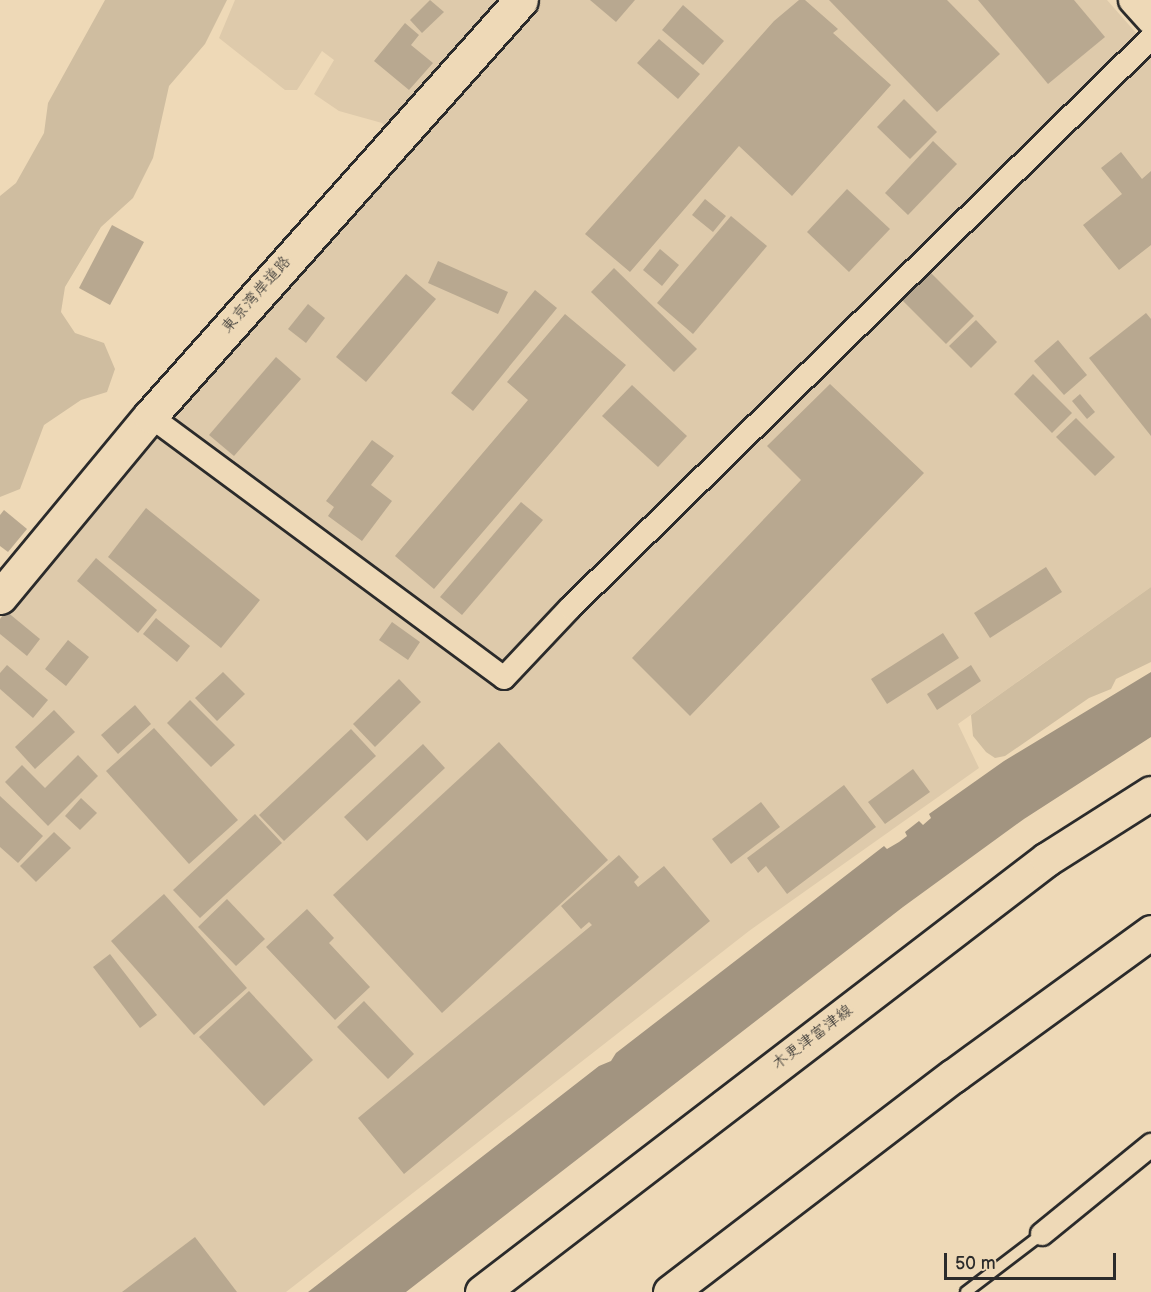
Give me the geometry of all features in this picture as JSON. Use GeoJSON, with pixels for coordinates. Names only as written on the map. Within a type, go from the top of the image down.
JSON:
{"type":"FeatureCollection","features":[{"type":"Feature","properties":{"kind":"main road","name":"東京湾岸道路"},"geometry":{"type":"LineString","coordinates":[[0,597],[150,416],[520,0]]}},
{"type":"Feature","properties":{"kind":"main road","name":"木更津富津線"},"geometry":{"type":"LineString","coordinates":[[482,1292],[1047,859],[1151,793]]}},
{"type":"Feature","properties":{"kind":"main road"},"geometry":{"type":"LineString","coordinates":[[670,1292],[953,1076],[1151,932]]}},
{"type":"Feature","properties":{"kind":"street"},"geometry":{"type":"LineString","coordinates":[[150,416],[504,678],[1146,15]]}},
{"type":"Feature","properties":{"kind":"street"},"geometry":{"type":"LineString","coordinates":[[1042,1234],[1151,1145]]}},
{"type":"Feature","properties":{"kind":"lane"},"geometry":{"type":"LineString","coordinates":[[966,1292],[1042,1234]]}},
{"type":"Feature","properties":{"kind":"shaded area"},"geometry":{"type":"Polygon","coordinates":[[[105,0],[227,0],[205,44],[169,86],[153,158],[133,198],[101,227],[65,287],[61,312],[75,333],[104,343],[115,369],[107,392],[81,400],[44,425],[20,489],[0,497],[0,196],[16,183],[44,133],[48,103],[105,0]]]}},
{"type":"Feature","properties":{"kind":"shaded area"},"geometry":{"type":"Polygon","coordinates":[[[235,0],[1107,0],[1151,50],[1151,587],[958,724],[979,768],[749,931],[286,1292],[0,1292],[0,622],[117,475],[405,146],[382,123],[339,111],[314,94],[334,60],[322,51],[297,90],[285,90],[219,38],[235,0]]]}},
{"type":"Feature","properties":{"kind":"shaded area"},"geometry":{"type":"Polygon","coordinates":[[[1151,587],[1151,662],[1116,679],[1111,689],[1089,698],[1005,756],[995,758],[986,752],[973,736],[971,715],[1151,587]]]}},
{"type":"Feature","properties":{"kind":"shaded area"},"geometry":{"type":"Polygon","coordinates":[[[1151,672],[1151,737],[1024,819],[903,907],[406,1292],[308,1292],[599,1066],[611,1061],[616,1053],[884,846],[887,849],[899,842],[907,836],[905,832],[919,821],[923,825],[931,818],[929,814],[1004,761],[1151,672]]]}},
{"type":"Feature","properties":{"kind":"building"},"geometry":{"type":"Polygon","coordinates":[[[430,0],[444,12],[422,33],[410,20],[430,0]]]}},
{"type":"Feature","properties":{"kind":"building"},"geometry":{"type":"Polygon","coordinates":[[[590,0],[635,0],[616,22],[590,0]]]}},
{"type":"Feature","properties":{"kind":"building"},"geometry":{"type":"Polygon","coordinates":[[[799,0],[805,0],[838,29],[833,33],[891,85],[792,196],[739,146],[630,272],[585,234],[774,21],[799,0]]]}},
{"type":"Feature","properties":{"kind":"building"},"geometry":{"type":"Polygon","coordinates":[[[829,0],[947,0],[1000,54],[937,112],[829,0]]]}},
{"type":"Feature","properties":{"kind":"building"},"geometry":{"type":"Polygon","coordinates":[[[978,0],[1074,0],[1105,37],[1048,84],[978,0]]]}},
{"type":"Feature","properties":{"kind":"building"},"geometry":{"type":"Polygon","coordinates":[[[683,5],[724,41],[703,65],[662,30],[683,5]]]}},
{"type":"Feature","properties":{"kind":"building"},"geometry":{"type":"Polygon","coordinates":[[[405,23],[419,35],[411,45],[433,63],[409,90],[374,61],[405,23]]]}},
{"type":"Feature","properties":{"kind":"building"},"geometry":{"type":"Polygon","coordinates":[[[659,39],[700,74],[678,99],[637,63],[659,39]]]}},
{"type":"Feature","properties":{"kind":"building"},"geometry":{"type":"Polygon","coordinates":[[[904,99],[937,132],[910,159],[877,127],[904,99]]]}},
{"type":"Feature","properties":{"kind":"building"},"geometry":{"type":"Polygon","coordinates":[[[933,141],[957,164],[908,215],[885,193],[933,141]]]}},
{"type":"Feature","properties":{"kind":"building"},"geometry":{"type":"Polygon","coordinates":[[[1121,152],[1142,179],[1151,171],[1151,245],[1119,270],[1083,225],[1122,194],[1101,168],[1121,152]]]}},
{"type":"Feature","properties":{"kind":"building"},"geometry":{"type":"Polygon","coordinates":[[[847,189],[890,229],[849,272],[807,232],[847,189]]]}},
{"type":"Feature","properties":{"kind":"building"},"geometry":{"type":"Polygon","coordinates":[[[705,199],[726,216],[713,232],[692,215],[705,199]]]}},
{"type":"Feature","properties":{"kind":"building"},"geometry":{"type":"Polygon","coordinates":[[[731,216],[767,246],[693,334],[657,303],[731,216]]]}},
{"type":"Feature","properties":{"kind":"building"},"geometry":{"type":"Polygon","coordinates":[[[112,225],[144,242],[110,305],[79,288],[112,225]]]}},
{"type":"Feature","properties":{"kind":"building"},"geometry":{"type":"Polygon","coordinates":[[[660,249],[679,265],[662,286],[643,270],[660,249]]]}},
{"type":"Feature","properties":{"kind":"building"},"geometry":{"type":"Polygon","coordinates":[[[438,261],[508,292],[498,314],[428,283],[438,261]]]}},
{"type":"Feature","properties":{"kind":"building"},"geometry":{"type":"Polygon","coordinates":[[[614,268],[697,349],[674,372],[591,292],[614,268]]]}},
{"type":"Feature","properties":{"kind":"building"},"geometry":{"type":"Polygon","coordinates":[[[927,269],[974,316],[946,344],[899,297],[927,269]]]}},
{"type":"Feature","properties":{"kind":"building"},"geometry":{"type":"Polygon","coordinates":[[[406,274],[436,299],[366,382],[336,357],[406,274]]]}},
{"type":"Feature","properties":{"kind":"building"},"geometry":{"type":"Polygon","coordinates":[[[535,290],[557,308],[473,411],[451,393],[535,290]]]}},
{"type":"Feature","properties":{"kind":"building"},"geometry":{"type":"Polygon","coordinates":[[[308,304],[325,318],[306,343],[288,329],[308,304]]]}},
{"type":"Feature","properties":{"kind":"building"},"geometry":{"type":"Polygon","coordinates":[[[1146,313],[1151,319],[1151,436],[1089,358],[1146,313]]]}},
{"type":"Feature","properties":{"kind":"building"},"geometry":{"type":"Polygon","coordinates":[[[565,314],[626,365],[434,589],[395,556],[528,400],[507,382],[565,314]]]}},
{"type":"Feature","properties":{"kind":"building"},"geometry":{"type":"Polygon","coordinates":[[[976,320],[997,342],[971,368],[949,346],[976,320]]]}},
{"type":"Feature","properties":{"kind":"building"},"geometry":{"type":"Polygon","coordinates":[[[1058,340],[1087,375],[1064,395],[1034,361],[1058,340]]]}},
{"type":"Feature","properties":{"kind":"building"},"geometry":{"type":"Polygon","coordinates":[[[276,357],[301,379],[234,456],[209,435],[276,357]]]}},
{"type":"Feature","properties":{"kind":"building"},"geometry":{"type":"Polygon","coordinates":[[[1033,374],[1072,413],[1052,433],[1014,394],[1033,374]]]}},
{"type":"Feature","properties":{"kind":"building"},"geometry":{"type":"Polygon","coordinates":[[[830,384],[924,473],[690,716],[632,658],[801,480],[767,446],[830,384]]]}},
{"type":"Feature","properties":{"kind":"building"},"geometry":{"type":"Polygon","coordinates":[[[632,385],[687,436],[658,467],[602,416],[632,385]]]}},
{"type":"Feature","properties":{"kind":"building"},"geometry":{"type":"Polygon","coordinates":[[[1080,394],[1095,412],[1087,419],[1072,401],[1080,394]]]}},
{"type":"Feature","properties":{"kind":"building"},"geometry":{"type":"Polygon","coordinates":[[[1076,418],[1115,457],[1095,476],[1056,437],[1076,418]]]}},
{"type":"Feature","properties":{"kind":"building"},"geometry":{"type":"Polygon","coordinates":[[[372,440],[394,456],[371,485],[392,501],[362,541],[328,516],[334,507],[326,501],[372,440]]]}},
{"type":"Feature","properties":{"kind":"building"},"geometry":{"type":"Polygon","coordinates":[[[521,502],[543,520],[462,615],[440,597],[521,502]]]}},
{"type":"Feature","properties":{"kind":"building"},"geometry":{"type":"Polygon","coordinates":[[[146,508],[260,600],[221,648],[108,557],[146,508]]]}},
{"type":"Feature","properties":{"kind":"building"},"geometry":{"type":"Polygon","coordinates":[[[4,510],[27,529],[8,552],[0,546],[0,515],[4,510]]]}},
{"type":"Feature","properties":{"kind":"building"},"geometry":{"type":"Polygon","coordinates":[[[96,558],[157,610],[138,633],[77,581],[96,558]]]}},
{"type":"Feature","properties":{"kind":"building"},"geometry":{"type":"Polygon","coordinates":[[[1046,567],[1062,592],[990,638],[974,613],[1046,567]]]}},
{"type":"Feature","properties":{"kind":"building"},"geometry":{"type":"Polygon","coordinates":[[[6,611],[40,639],[27,656],[0,634],[0,619],[6,611]]]}},
{"type":"Feature","properties":{"kind":"building"},"geometry":{"type":"Polygon","coordinates":[[[156,618],[190,646],[177,662],[143,634],[156,618]]]}},
{"type":"Feature","properties":{"kind":"building"},"geometry":{"type":"Polygon","coordinates":[[[392,622],[420,642],[408,660],[379,640],[392,622]]]}},
{"type":"Feature","properties":{"kind":"building"},"geometry":{"type":"Polygon","coordinates":[[[943,633],[959,658],[887,704],[871,679],[943,633]]]}},
{"type":"Feature","properties":{"kind":"building"},"geometry":{"type":"Polygon","coordinates":[[[68,640],[89,657],[66,686],[45,669],[68,640]]]}},
{"type":"Feature","properties":{"kind":"building"},"geometry":{"type":"Polygon","coordinates":[[[7,665],[48,700],[33,718],[0,689],[0,673],[7,665]]]}},
{"type":"Feature","properties":{"kind":"building"},"geometry":{"type":"Polygon","coordinates":[[[971,665],[981,681],[937,710],[927,694],[971,665]]]}},
{"type":"Feature","properties":{"kind":"building"},"geometry":{"type":"Polygon","coordinates":[[[223,672],[245,694],[217,721],[195,698],[223,672]]]}},
{"type":"Feature","properties":{"kind":"building"},"geometry":{"type":"Polygon","coordinates":[[[399,679],[421,702],[375,747],[353,724],[399,679]]]}},
{"type":"Feature","properties":{"kind":"building"},"geometry":{"type":"Polygon","coordinates":[[[190,700],[235,745],[211,767],[167,723],[190,700]]]}},
{"type":"Feature","properties":{"kind":"building"},"geometry":{"type":"Polygon","coordinates":[[[135,705],[151,724],[118,754],[101,735],[135,705]]]}},
{"type":"Feature","properties":{"kind":"building"},"geometry":{"type":"Polygon","coordinates":[[[54,710],[75,732],[35,769],[15,747],[54,710]]]}},
{"type":"Feature","properties":{"kind":"building"},"geometry":{"type":"Polygon","coordinates":[[[154,728],[238,820],[189,864],[106,771],[154,728]]]}},
{"type":"Feature","properties":{"kind":"building"},"geometry":{"type":"Polygon","coordinates":[[[351,729],[376,756],[284,841],[259,815],[351,729]]]}},
{"type":"Feature","properties":{"kind":"building"},"geometry":{"type":"Polygon","coordinates":[[[499,742],[608,860],[442,1013],[333,895],[499,742]]]}},
{"type":"Feature","properties":{"kind":"building"},"geometry":{"type":"Polygon","coordinates":[[[423,744],[445,768],[367,841],[344,817],[423,744]]]}},
{"type":"Feature","properties":{"kind":"building"},"geometry":{"type":"Polygon","coordinates":[[[78,755],[98,776],[48,826],[5,782],[22,765],[45,788],[78,755]]]}},
{"type":"Feature","properties":{"kind":"building"},"geometry":{"type":"Polygon","coordinates":[[[913,769],[930,792],[885,824],[868,802],[913,769]]]}},
{"type":"Feature","properties":{"kind":"building"},"geometry":{"type":"Polygon","coordinates":[[[844,785],[876,827],[787,894],[766,866],[758,873],[747,858],[844,785]]]}},
{"type":"Feature","properties":{"kind":"building"},"geometry":{"type":"Polygon","coordinates":[[[0,796],[43,836],[18,863],[0,847],[0,796]]]}},
{"type":"Feature","properties":{"kind":"building"},"geometry":{"type":"Polygon","coordinates":[[[81,798],[97,813],[80,830],[65,816],[81,798]]]}},
{"type":"Feature","properties":{"kind":"building"},"geometry":{"type":"Polygon","coordinates":[[[761,802],[780,827],[731,864],[712,839],[761,802]]]}},
{"type":"Feature","properties":{"kind":"building"},"geometry":{"type":"Polygon","coordinates":[[[255,814],[282,843],[200,918],[173,890],[255,814]]]}},
{"type":"Feature","properties":{"kind":"building"},"geometry":{"type":"Polygon","coordinates":[[[54,832],[71,848],[36,882],[20,866],[54,832]]]}},
{"type":"Feature","properties":{"kind":"building"},"geometry":{"type":"Polygon","coordinates":[[[619,855],[639,877],[634,882],[638,887],[664,866],[710,921],[404,1174],[358,1118],[592,925],[589,922],[581,929],[561,906],[619,855]]]}},
{"type":"Feature","properties":{"kind":"building"},"geometry":{"type":"Polygon","coordinates":[[[164,894],[247,988],[194,1035],[111,941],[164,894]]]}},
{"type":"Feature","properties":{"kind":"building"},"geometry":{"type":"Polygon","coordinates":[[[227,899],[265,939],[236,966],[198,927],[227,899]]]}},
{"type":"Feature","properties":{"kind":"building"},"geometry":{"type":"Polygon","coordinates":[[[307,909],[334,938],[329,943],[370,987],[335,1020],[266,947],[307,909]]]}},
{"type":"Feature","properties":{"kind":"building"},"geometry":{"type":"Polygon","coordinates":[[[110,954],[157,1015],[140,1028],[93,967],[110,954]]]}},
{"type":"Feature","properties":{"kind":"building"},"geometry":{"type":"Polygon","coordinates":[[[249,991],[313,1060],[264,1106],[199,1037],[249,991]]]}},
{"type":"Feature","properties":{"kind":"building"},"geometry":{"type":"Polygon","coordinates":[[[364,1001],[414,1054],[388,1079],[337,1027],[364,1001]]]}},
{"type":"Feature","properties":{"kind":"building"},"geometry":{"type":"Polygon","coordinates":[[[195,1237],[237,1292],[122,1292],[195,1237]]]}}]}
